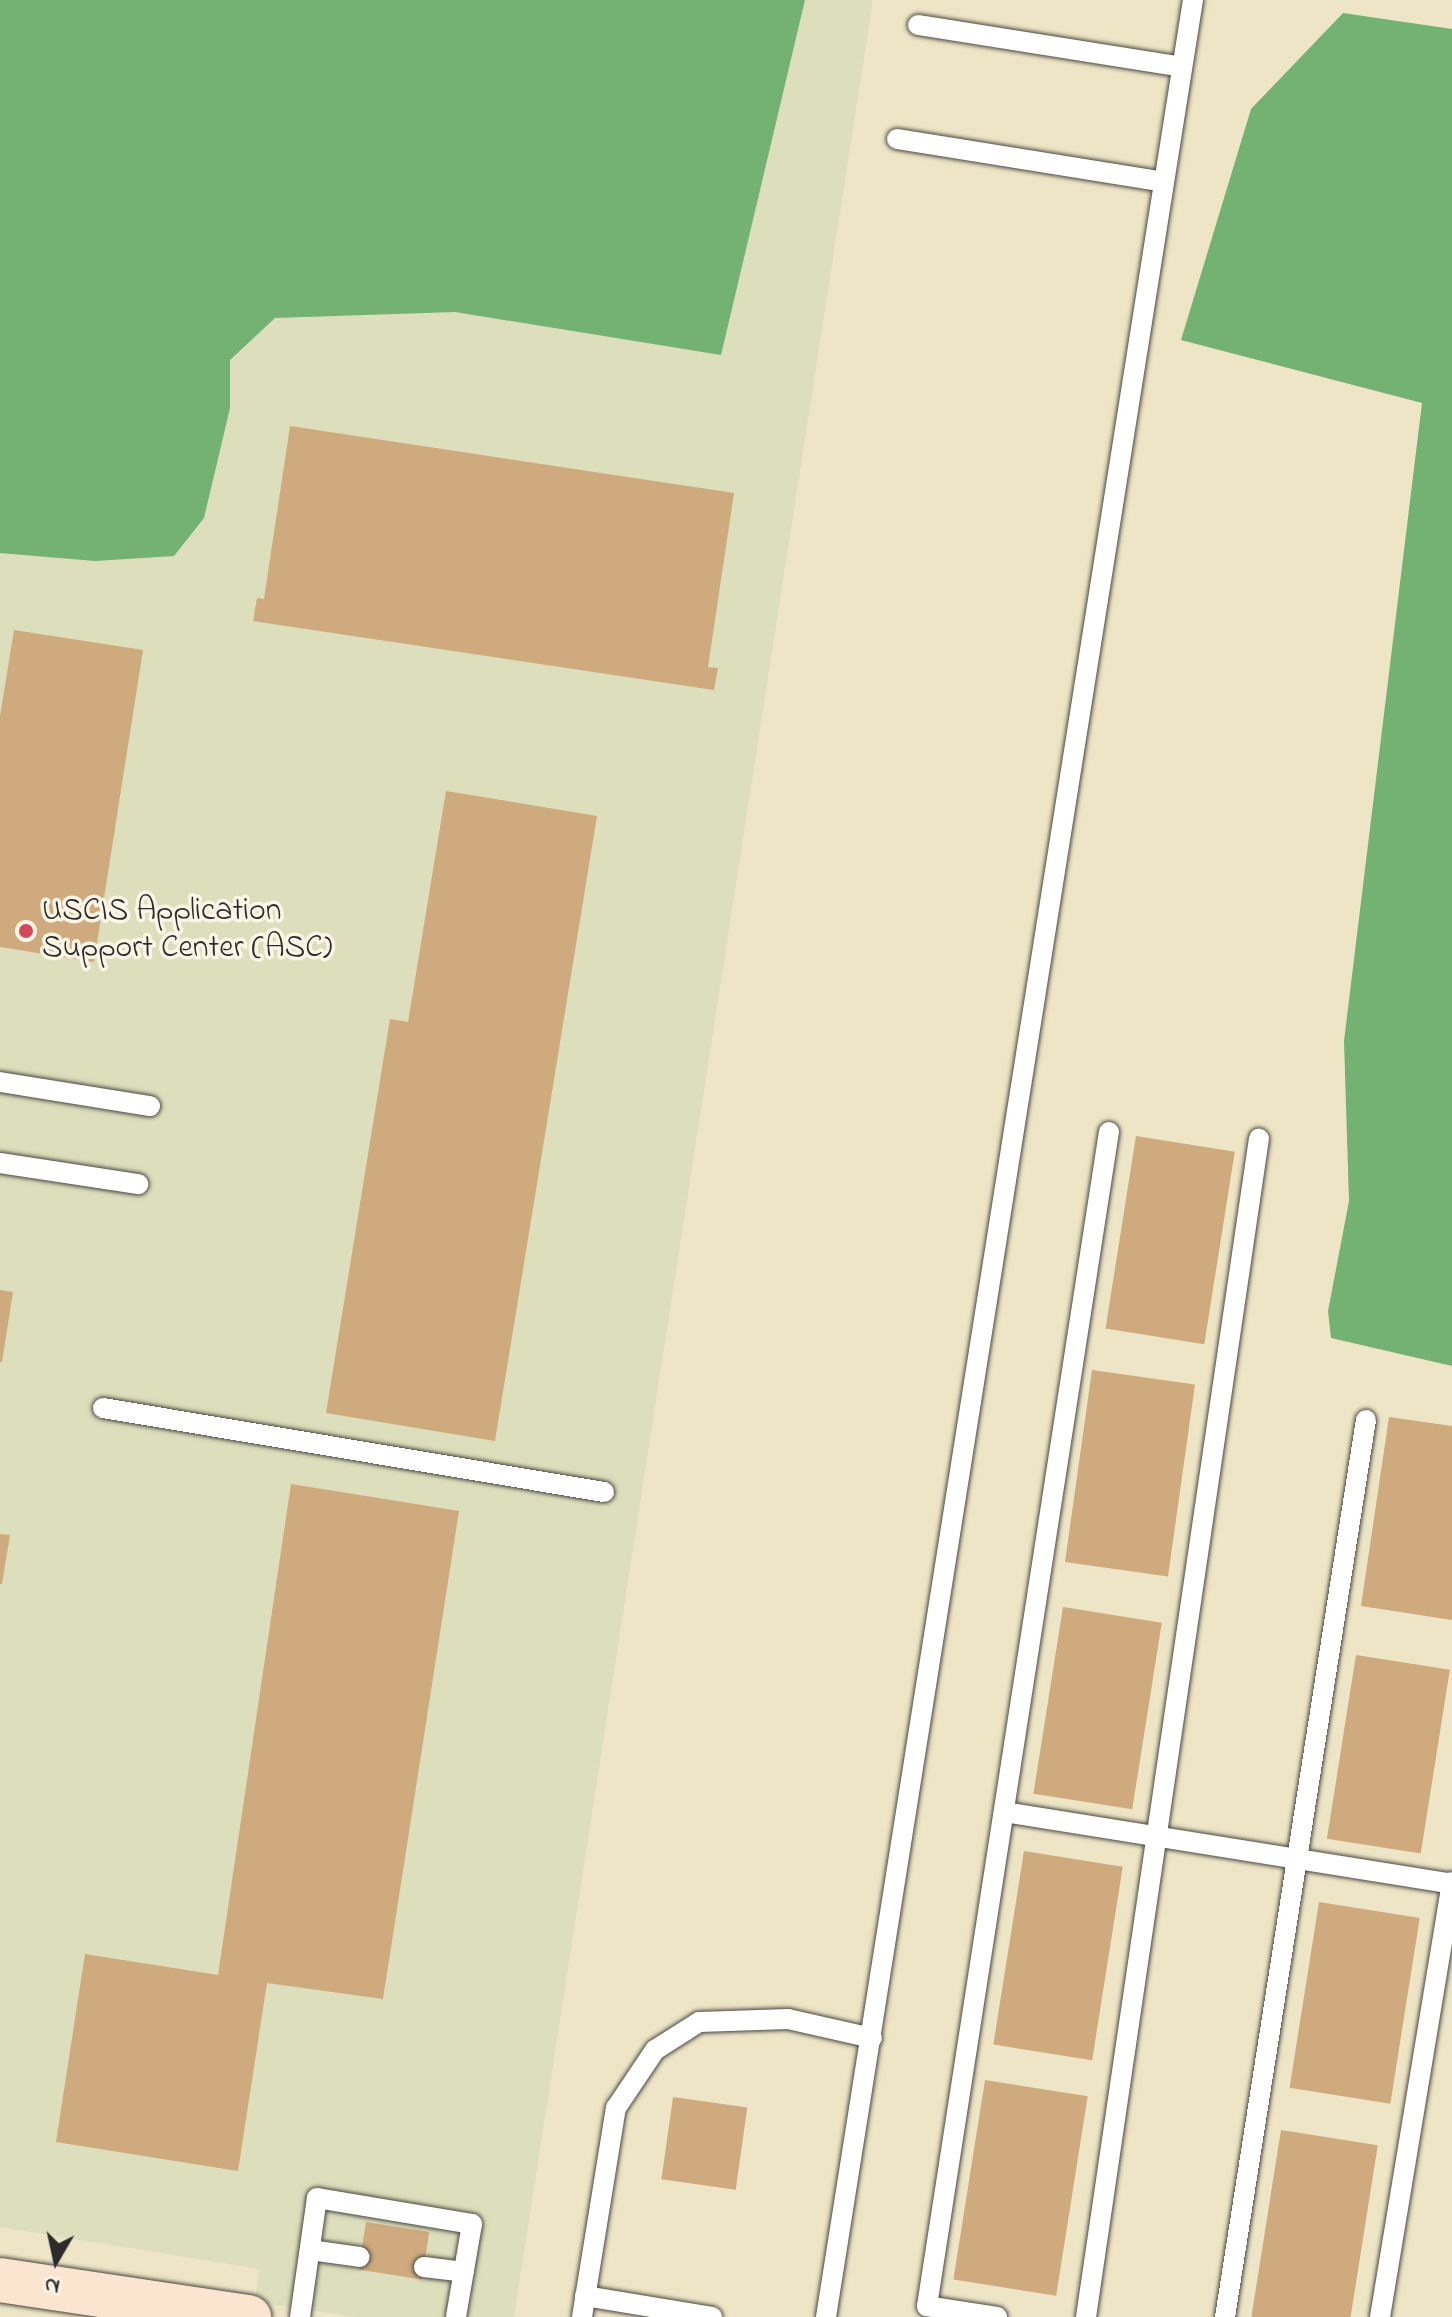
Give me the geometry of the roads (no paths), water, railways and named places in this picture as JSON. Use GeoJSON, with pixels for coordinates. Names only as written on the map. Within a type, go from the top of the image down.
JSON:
{"type":"FeatureCollection","features":[{"type":"Feature","properties":{"kind":"main road"},"geometry":{"type":"LineString","coordinates":[[0,2280],[249,2317]]}},
{"type":"Feature","properties":{"kind":"lane"},"geometry":{"type":"LineString","coordinates":[[826,2317],[1193,0]]}},
{"type":"Feature","properties":{"kind":"lane"},"geometry":{"type":"LineString","coordinates":[[918,25],[1182,67]]}},
{"type":"Feature","properties":{"kind":"lane"},"geometry":{"type":"LineString","coordinates":[[897,139],[1164,182]]}},
{"type":"Feature","properties":{"kind":"lane"},"geometry":{"type":"LineString","coordinates":[[0,1082],[150,1106]]}},
{"type":"Feature","properties":{"kind":"lane"},"geometry":{"type":"LineString","coordinates":[[997,2317],[926,2312],[1109,1132]]}},
{"type":"Feature","properties":{"kind":"lane"},"geometry":{"type":"LineString","coordinates":[[1086,2317],[1259,1139]]}},
{"type":"Feature","properties":{"kind":"lane"},"geometry":{"type":"LineString","coordinates":[[0,1163],[138,1184]]}},
{"type":"Feature","properties":{"kind":"lane"},"geometry":{"type":"LineString","coordinates":[[103,1408],[604,1492]]}},
{"type":"Feature","properties":{"kind":"lane"},"geometry":{"type":"LineString","coordinates":[[1225,2317],[1366,1420]]}},
{"type":"Feature","properties":{"kind":"lane"},"geometry":{"type":"LineString","coordinates":[[1004,1812],[1452,1883],[1380,2317]]}},
{"type":"Feature","properties":{"kind":"lane"},"geometry":{"type":"LineString","coordinates":[[712,2317],[583,2307],[616,2108],[655,2050],[699,2022],[788,2019],[872,2038]]}},
{"type":"Feature","properties":{"kind":"lane"},"geometry":{"type":"LineString","coordinates":[[300,2317],[317,2198],[472,2224],[456,2317]]}},
{"type":"Feature","properties":{"kind":"lane"},"geometry":{"type":"LineString","coordinates":[[310,2250],[360,2257]]}},
{"type":"Feature","properties":{"kind":"lane"},"geometry":{"type":"LineString","coordinates":[[424,2267],[464,2272]]}},
{"type":"Feature","properties":{"kind":"place","name":"USCIS Application Support Center (ASC)"},"geometry":{"type":"Point","coordinates":[26,931]}}]}
